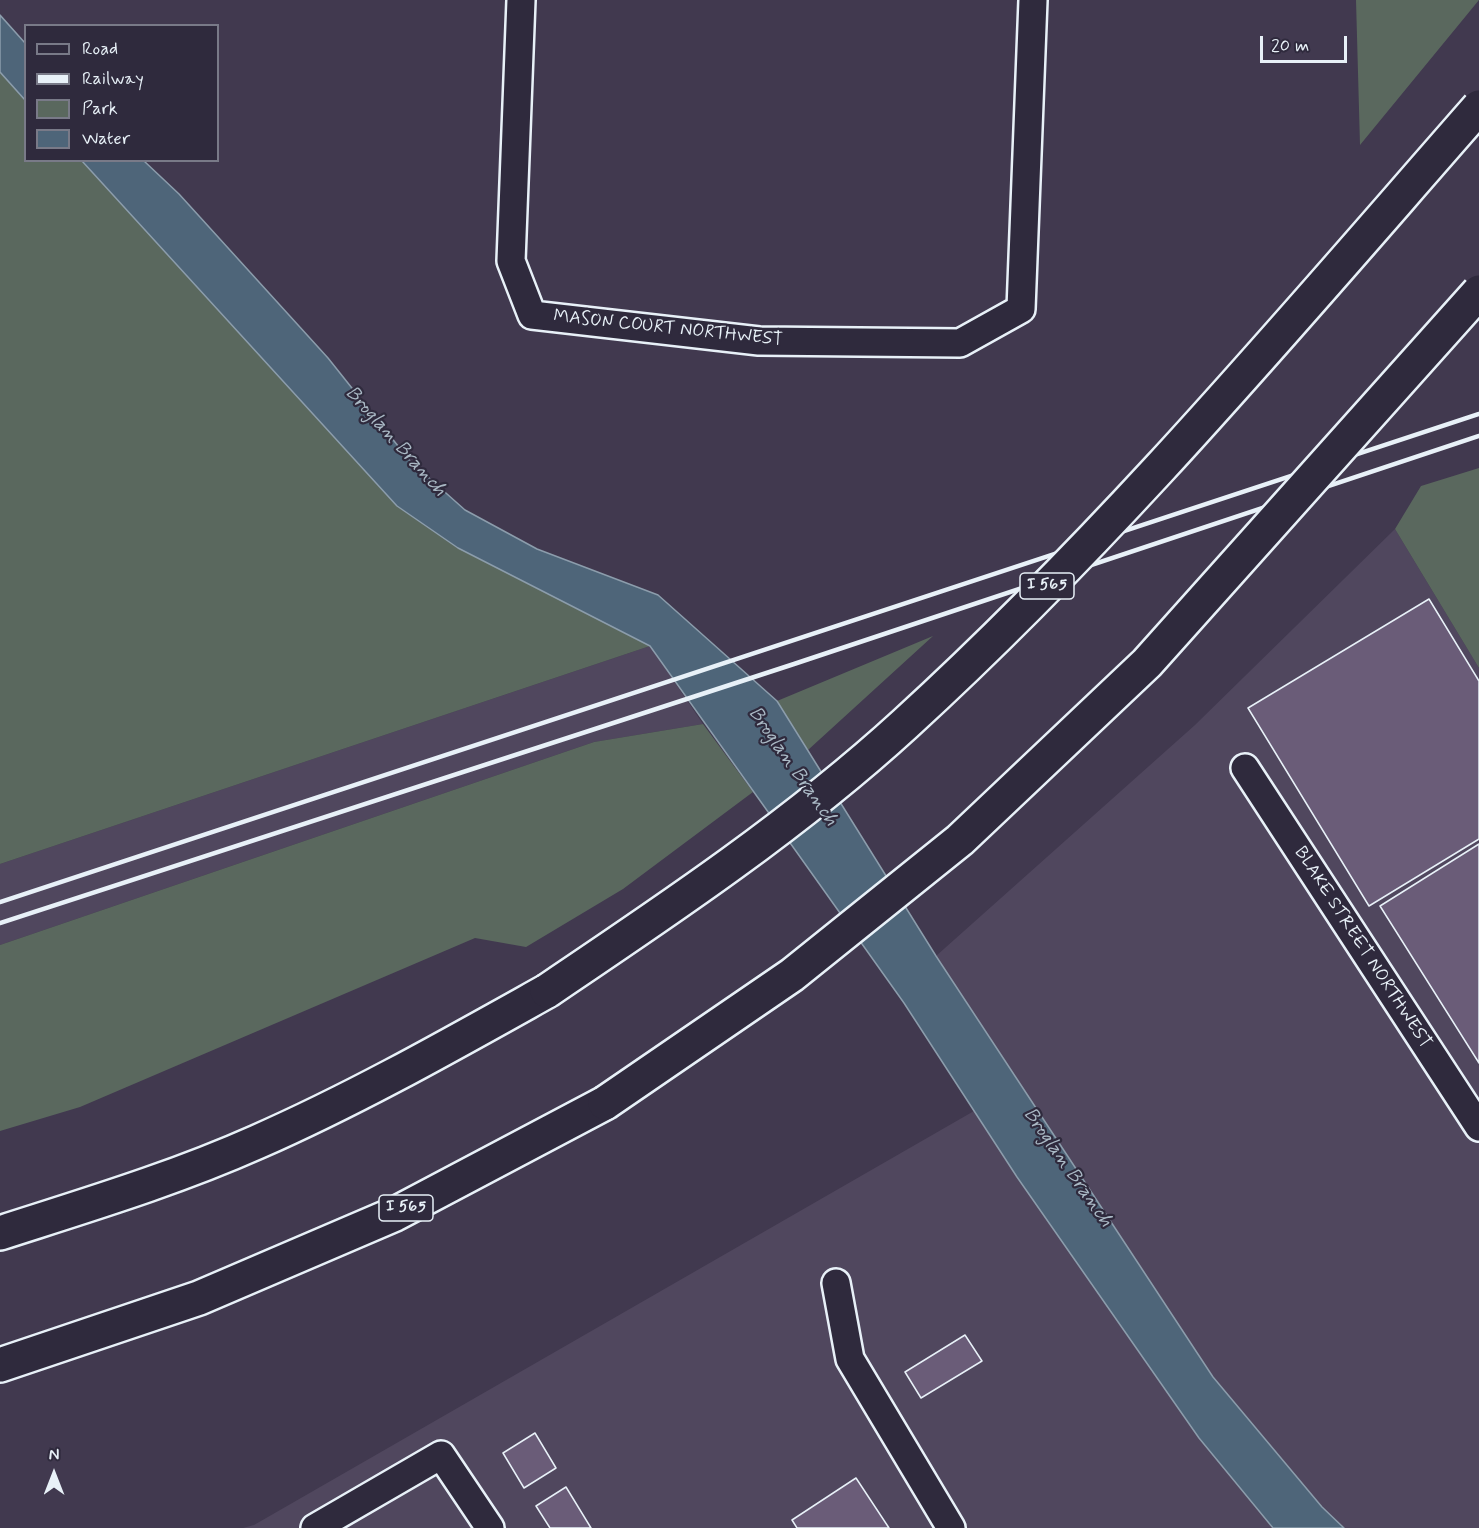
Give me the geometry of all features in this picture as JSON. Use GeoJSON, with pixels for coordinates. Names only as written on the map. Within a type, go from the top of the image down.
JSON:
{"type":"FeatureCollection","features":[{"type":"Feature","properties":{"kind":"highway","name":"I 565"},"geometry":{"type":"LineString","coordinates":[[0,1233],[153,1184],[257,1142],[425,1059],[548,991],[696,891],[903,726],[978,655],[1122,509],[1479,107]]}},
{"type":"Feature","properties":{"kind":"highway","name":"I 565"},"geometry":{"type":"LineString","coordinates":[[0,1365],[199,1298],[395,1214],[605,1103],[792,975],[960,840],[1147,663],[1479,292]]}},
{"type":"Feature","properties":{"kind":"street","name":"MASON COURT NORTHWEST"},"geometry":{"type":"LineString","coordinates":[[521,0],[511,261],[532,315],[759,341],[960,343],[1021,309],[1033,0]]}},
{"type":"Feature","properties":{"kind":"street","name":"BLAKE STREET NORTHWEST"},"geometry":{"type":"LineString","coordinates":[[1245,768],[1479,1127]]}},
{"type":"Feature","properties":{"kind":"street"},"geometry":{"type":"LineString","coordinates":[[836,1283],[850,1359],[951,1528]]}},
{"type":"Feature","properties":{"kind":"street"},"geometry":{"type":"LineString","coordinates":[[315,1528],[441,1455],[490,1528]]}},
{"type":"Feature","properties":{"kind":"shaded area"},"geometry":{"type":"Polygon","coordinates":[[[1395,529],[1479,668],[1479,1528],[1344,1528],[1322,1507],[1213,1377],[936,956],[1195,725],[1395,529]]]}},
{"type":"Feature","properties":{"kind":"shaded area"},"geometry":{"type":"Polygon","coordinates":[[[650,646],[703,724],[594,742],[0,945],[0,864],[650,646]]]}},
{"type":"Feature","properties":{"kind":"shaded area"},"geometry":{"type":"Polygon","coordinates":[[[974,1111],[1017,1177],[1199,1438],[1273,1528],[243,1528],[254,1525],[974,1111]]]}},
{"type":"Feature","properties":{"kind":"green space"},"geometry":{"type":"Polygon","coordinates":[[[1356,0],[1479,0],[1360,145],[1356,0]]]}},
{"type":"Feature","properties":{"kind":"green space"},"geometry":{"type":"Polygon","coordinates":[[[0,72],[24,99],[24,162],[83,162],[233,324],[458,548],[650,646],[0,864],[0,72]]]}},
{"type":"Feature","properties":{"kind":"green space"},"geometry":{"type":"Polygon","coordinates":[[[1479,468],[1479,668],[1395,529],[1421,486],[1479,468]]]}},
{"type":"Feature","properties":{"kind":"green space"},"geometry":{"type":"Polygon","coordinates":[[[933,636],[808,750],[777,701],[933,636]]]}},
{"type":"Feature","properties":{"kind":"green space"},"geometry":{"type":"Polygon","coordinates":[[[703,724],[753,792],[623,889],[526,947],[475,938],[80,1107],[0,1131],[0,945],[594,742],[703,724]]]}},
{"type":"Feature","properties":{"kind":"water"},"geometry":{"type":"Polygon","coordinates":[[[0,15],[24,42],[24,99],[0,72],[0,15]]]}},
{"type":"Feature","properties":{"kind":"water","name":"Broglan Branch"},"geometry":{"type":"Polygon","coordinates":[[[83,162],[145,162],[179,194],[328,358],[410,461],[465,510],[537,549],[658,595],[777,701],[936,956],[1213,1377],[1322,1507],[1344,1528],[1273,1528],[1199,1438],[1017,1177],[904,1003],[650,646],[458,548],[397,506],[83,162]]]}},
{"type":"Feature","properties":{"kind":"building"},"geometry":{"type":"Polygon","coordinates":[[[1429,599],[1479,681],[1479,839],[1369,906],[1248,708],[1429,599]]]}},
{"type":"Feature","properties":{"kind":"building"},"geometry":{"type":"Polygon","coordinates":[[[1479,844],[1479,1063],[1380,906],[1479,844]]]}},
{"type":"Feature","properties":{"kind":"building"},"geometry":{"type":"Polygon","coordinates":[[[965,1335],[982,1361],[921,1398],[905,1372],[965,1335]]]}},
{"type":"Feature","properties":{"kind":"building"},"geometry":{"type":"Polygon","coordinates":[[[535,1433],[556,1468],[524,1488],[503,1453],[535,1433]]]}},
{"type":"Feature","properties":{"kind":"building"},"geometry":{"type":"Polygon","coordinates":[[[856,1478],[889,1528],[797,1528],[792,1520],[856,1478]]]}},
{"type":"Feature","properties":{"kind":"building"},"geometry":{"type":"Polygon","coordinates":[[[566,1487],[591,1528],[550,1528],[536,1506],[566,1487]]]}},
{"type":"Feature","properties":{"kind":"railway"},"geometry":{"type":"LineString","coordinates":[[0,902],[1479,414]]}},
{"type":"Feature","properties":{"kind":"railway"},"geometry":{"type":"LineString","coordinates":[[0,923],[794,664],[1479,436]]}}]}
